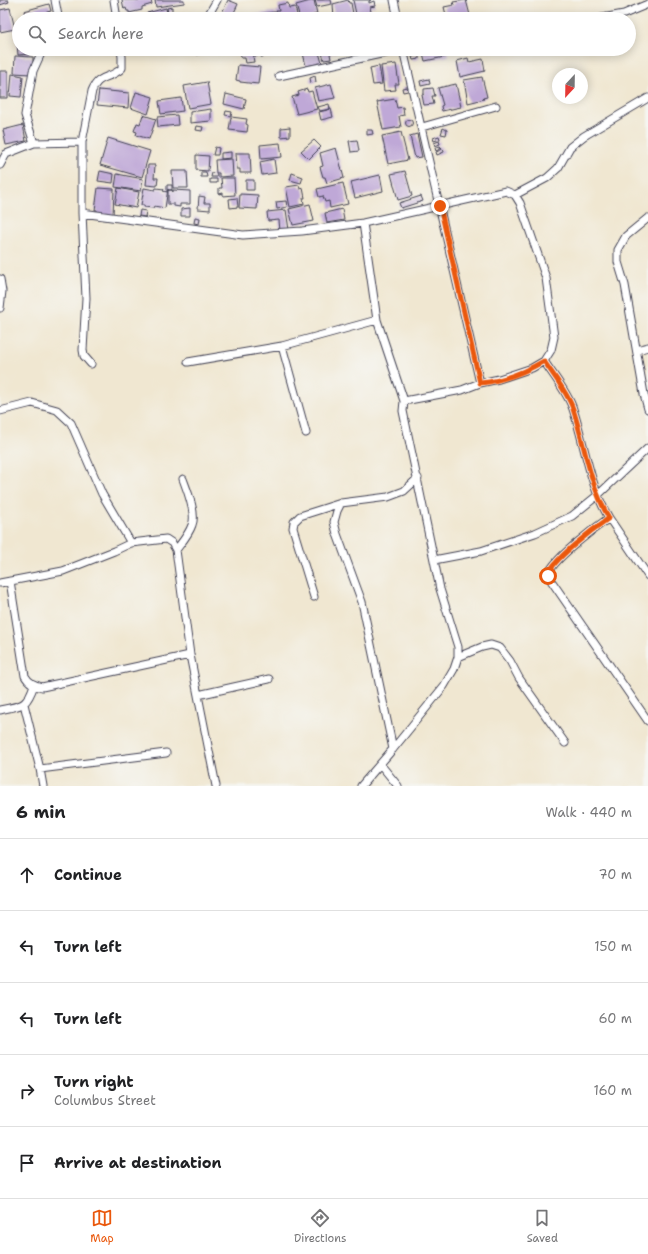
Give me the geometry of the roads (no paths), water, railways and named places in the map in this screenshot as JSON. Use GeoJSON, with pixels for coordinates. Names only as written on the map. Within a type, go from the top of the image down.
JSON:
{"type":"FeatureCollection","features":[{"type":"Feature","properties":{"kind":"street"},"geometry":{"type":"LineString","coordinates":[[55,0],[57,12]]}},
{"type":"Feature","properties":{"kind":"street"},"geometry":{"type":"LineString","coordinates":[[114,0],[115,12]]}},
{"type":"Feature","properties":{"kind":"street"},"geometry":{"type":"LineString","coordinates":[[210,12],[218,0]]}},
{"type":"Feature","properties":{"kind":"street"},"geometry":{"type":"LineString","coordinates":[[394,0],[397,12]]}},
{"type":"Feature","properties":{"kind":"street"},"geometry":{"type":"LineString","coordinates":[[629,12],[648,4]]}},
{"type":"Feature","properties":{"kind":"street"},"geometry":{"type":"LineString","coordinates":[[34,143],[25,115],[33,71],[40,56]]}},
{"type":"Feature","properties":{"kind":"street"},"geometry":{"type":"LineString","coordinates":[[91,364],[84,356],[83,350],[86,298],[82,213],[82,142],[92,90],[99,79],[116,74],[122,68],[122,56]]}},
{"type":"Feature","properties":{"kind":"street"},"geometry":{"type":"LineString","coordinates":[[279,76],[371,56]]}},
{"type":"Feature","properties":{"kind":"street"},"geometry":{"type":"LineString","coordinates":[[405,56],[480,383]]}},
{"type":"Feature","properties":{"kind":"street"},"geometry":{"type":"LineString","coordinates":[[515,195],[547,178],[558,168],[570,147],[584,136],[648,98]]}},
{"type":"Feature","properties":{"kind":"street"},"geometry":{"type":"LineString","coordinates":[[422,127],[496,106]]}},
{"type":"Feature","properties":{"kind":"street"},"geometry":{"type":"LineString","coordinates":[[0,165],[6,154],[34,143],[82,142]]}},
{"type":"Feature","properties":{"kind":"street"},"geometry":{"type":"LineString","coordinates":[[82,213],[243,235],[302,231],[363,223],[506,190],[515,195],[520,203],[546,278],[554,337],[551,350],[544,361],[519,373],[480,383],[462,390],[404,401]]}},
{"type":"Feature","properties":{"kind":"street"},"geometry":{"type":"LineString","coordinates":[[648,218],[626,236],[618,250],[618,262],[625,285],[648,409]]}},
{"type":"Feature","properties":{"kind":"street"},"geometry":{"type":"LineString","coordinates":[[361,786],[444,686],[454,669],[458,658],[458,647],[440,589],[403,410],[404,401],[378,320],[363,223]]}},
{"type":"Feature","properties":{"kind":"street"},"geometry":{"type":"LineString","coordinates":[[0,279],[2,291],[0,308]]}},
{"type":"Feature","properties":{"kind":"street"},"geometry":{"type":"LineString","coordinates":[[188,362],[282,346],[378,320]]}},
{"type":"Feature","properties":{"kind":"street"},"geometry":{"type":"LineString","coordinates":[[282,346],[306,433]]}},
{"type":"Feature","properties":{"kind":"street"},"geometry":{"type":"LineString","coordinates":[[637,350],[648,347]]}},
{"type":"Feature","properties":{"kind":"street"},"geometry":{"type":"LineString","coordinates":[[544,361],[573,407],[588,466],[598,495],[609,518],[648,576]]}},
{"type":"Feature","properties":{"kind":"street"},"geometry":{"type":"LineString","coordinates":[[0,411],[32,403],[57,410],[71,423],[102,494],[131,543]]}},
{"type":"Feature","properties":{"kind":"street"},"geometry":{"type":"LineString","coordinates":[[434,560],[481,551],[535,533],[572,516],[598,495],[648,448]]}},
{"type":"Feature","properties":{"kind":"street"},"geometry":{"type":"LineString","coordinates":[[314,598],[293,528],[294,522],[300,516],[341,503],[388,497],[404,491],[418,478]]}},
{"type":"Feature","properties":{"kind":"street"},"geometry":{"type":"LineString","coordinates":[[176,550],[192,526],[194,520],[183,479]]}},
{"type":"Feature","properties":{"kind":"street"},"geometry":{"type":"LineString","coordinates":[[341,503],[334,522],[362,602],[393,749]]}},
{"type":"Feature","properties":{"kind":"street"},"geometry":{"type":"LineString","coordinates":[[609,518],[592,530],[560,559],[548,571],[548,576],[648,721]]}},
{"type":"Feature","properties":{"kind":"street"},"geometry":{"type":"LineString","coordinates":[[0,583],[63,571],[131,543],[166,540],[172,543],[176,550],[190,655],[216,786]]}},
{"type":"Feature","properties":{"kind":"street"},"geometry":{"type":"LineString","coordinates":[[10,581],[25,676],[34,686],[42,687],[190,655]]}},
{"type":"Feature","properties":{"kind":"street"},"geometry":{"type":"LineString","coordinates":[[458,658],[482,647],[491,645],[500,648],[565,742]]}},
{"type":"Feature","properties":{"kind":"street"},"geometry":{"type":"LineString","coordinates":[[198,695],[269,679]]}},
{"type":"Feature","properties":{"kind":"street"},"geometry":{"type":"LineString","coordinates":[[0,710],[24,704],[28,700],[34,686]]}},
{"type":"Feature","properties":{"kind":"street"},"geometry":{"type":"LineString","coordinates":[[24,704],[43,786]]}},
{"type":"Feature","properties":{"kind":"street"},"geometry":{"type":"LineString","coordinates":[[40,769],[166,753]]}},
{"type":"Feature","properties":{"kind":"street"},"geometry":{"type":"LineString","coordinates":[[380,764],[398,786]]}}]}
